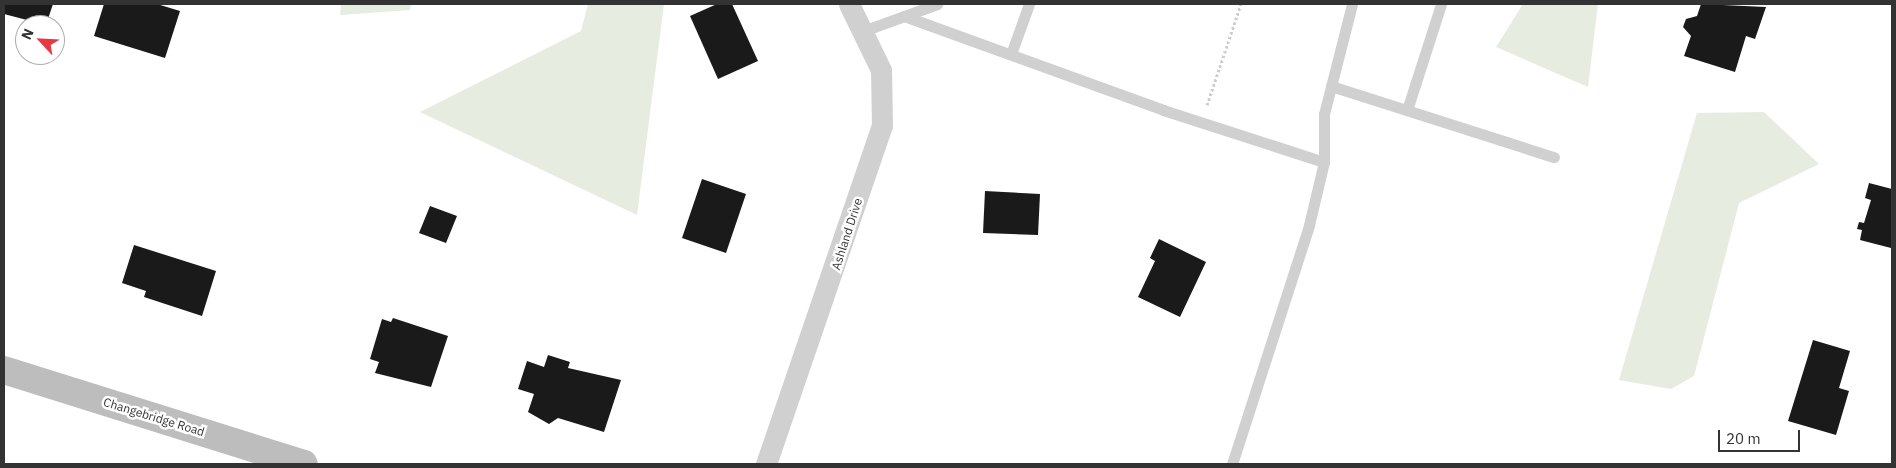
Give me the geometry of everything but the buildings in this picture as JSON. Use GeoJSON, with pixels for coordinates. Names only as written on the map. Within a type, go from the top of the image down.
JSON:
{"type":"FeatureCollection","features":[{"type":"Feature","properties":{"kind":"main road","name":"Changebridge Road"},"geometry":{"type":"LineString","coordinates":[[4,370],[304,464]]}},
{"type":"Feature","properties":{"kind":"street","name":"Ashland Drive"},"geometry":{"type":"LineString","coordinates":[[766,464],[882,126],[881,70],[850,4]]}},
{"type":"Feature","properties":{"kind":"lane"},"geometry":{"type":"LineString","coordinates":[[863,31],[937,4]]}},
{"type":"Feature","properties":{"kind":"lane"},"geometry":{"type":"LineString","coordinates":[[1011,54],[1029,4]]}},
{"type":"Feature","properties":{"kind":"lane"},"geometry":{"type":"LineString","coordinates":[[1232,464],[1309,225],[1324,162],[1324,114],[1352,4]]}},
{"type":"Feature","properties":{"kind":"lane"},"geometry":{"type":"LineString","coordinates":[[1407,110],[1441,4]]}},
{"type":"Feature","properties":{"kind":"lane"},"geometry":{"type":"LineString","coordinates":[[904,16],[1163,110],[1324,162]]}},
{"type":"Feature","properties":{"kind":"lane"},"geometry":{"type":"LineString","coordinates":[[1331,86],[1554,157]]}},
{"type":"Feature","properties":{"kind":"path"},"geometry":{"type":"LineString","coordinates":[[1201,122],[1241,4]]}},
{"type":"Feature","properties":{"kind":"shaded area"},"geometry":{"type":"Polygon","coordinates":[[[341,4],[411,4],[410,10],[340,15],[341,4]]]}},
{"type":"Feature","properties":{"kind":"shaded area"},"geometry":{"type":"Polygon","coordinates":[[[588,4],[664,4],[637,215],[420,112],[581,31],[588,4]]]}},
{"type":"Feature","properties":{"kind":"shaded area"},"geometry":{"type":"Polygon","coordinates":[[[1523,4],[1598,4],[1588,87],[1496,47],[1523,4]]]}},
{"type":"Feature","properties":{"kind":"shaded area"},"geometry":{"type":"Polygon","coordinates":[[[1764,112],[1819,164],[1739,203],[1694,376],[1671,389],[1619,380],[1697,113],[1764,112]]]}}]}
